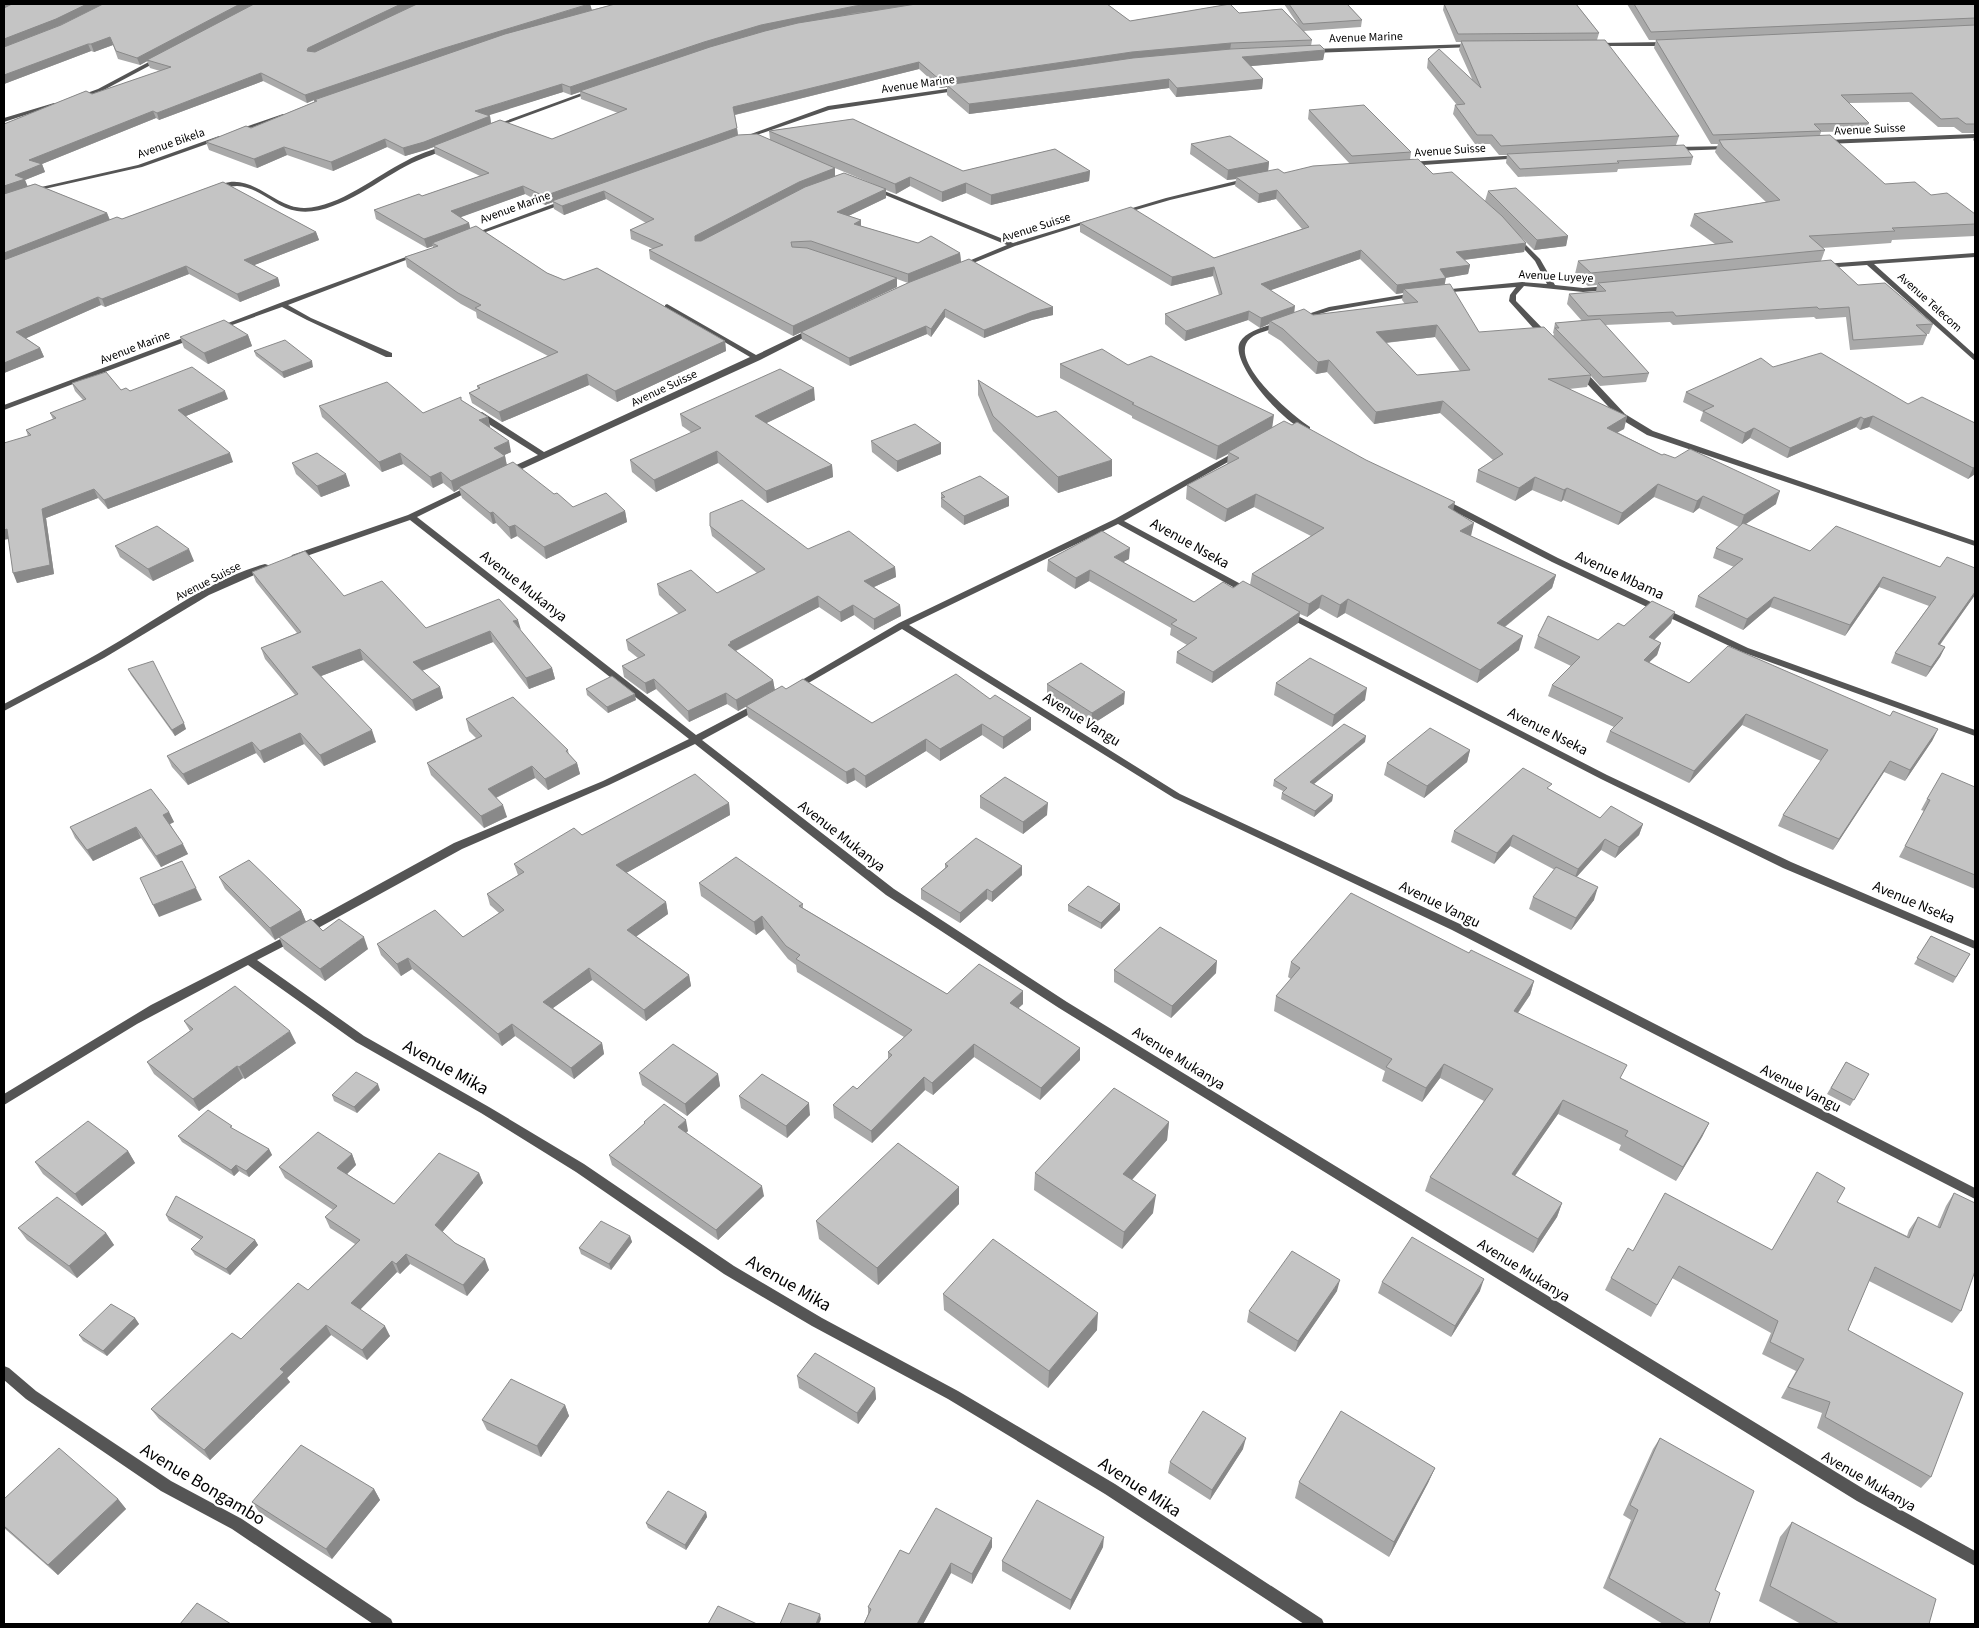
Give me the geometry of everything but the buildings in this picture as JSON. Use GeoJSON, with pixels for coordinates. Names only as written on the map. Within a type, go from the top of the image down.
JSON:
{"type":"FeatureCollection","features":[{"type":"Feature","properties":{"kind":"street"},"geometry":{"type":"LineString","coordinates":[[1591,45],[1679,43]]}},
{"type":"Feature","properties":{"kind":"street","name":"Avenue Marine"},"geometry":{"type":"LineString","coordinates":[[1309,51],[1476,46]]}},
{"type":"Feature","properties":{"kind":"street"},"geometry":{"type":"LineString","coordinates":[[71,99],[100,90],[168,54]]}},
{"type":"Feature","properties":{"kind":"street"},"geometry":{"type":"LineString","coordinates":[[492,128],[545,106],[602,87]]}},
{"type":"Feature","properties":{"kind":"street","name":"Avenue Marine"},"geometry":{"type":"LineString","coordinates":[[731,142],[828,108],[968,88]]}},
{"type":"Feature","properties":{"kind":"street"},"geometry":{"type":"LineString","coordinates":[[4,120],[62,102]]}},
{"type":"Feature","properties":{"kind":"street","name":"Avenue Bikela"},"geometry":{"type":"LineString","coordinates":[[22,193],[140,166],[296,111]]}},
{"type":"Feature","properties":{"kind":"street"},"geometry":{"type":"LineString","coordinates":[[750,135],[758,139]]}},
{"type":"Feature","properties":{"kind":"street","name":"Avenue Suisse"},"geometry":{"type":"LineString","coordinates":[[1816,143],[1975,136]]}},
{"type":"Feature","properties":{"kind":"street"},"geometry":{"type":"LineString","coordinates":[[210,190],[229,184],[239,184],[290,208],[316,209],[352,194],[409,162],[457,142]]}},
{"type":"Feature","properties":{"kind":"street"},"geometry":{"type":"LineString","coordinates":[[1666,150],[1736,146]]}},
{"type":"Feature","properties":{"kind":"street","name":"Avenue Suisse"},"geometry":{"type":"LineString","coordinates":[[1400,165],[1527,157]]}},
{"type":"Feature","properties":{"kind":"street"},"geometry":{"type":"LineString","coordinates":[[1438,162],[1446,169]]}},
{"type":"Feature","properties":{"kind":"street"},"geometry":{"type":"LineString","coordinates":[[1115,214],[1168,198],[1252,179]]}},
{"type":"Feature","properties":{"kind":"street"},"geometry":{"type":"LineString","coordinates":[[871,188],[1013,245]]}},
{"type":"Feature","properties":{"kind":"street","name":"Avenue Marine"},"geometry":{"type":"LineString","coordinates":[[460,239],[572,199]]}},
{"type":"Feature","properties":{"kind":"street","name":"Avenue Suisse"},"geometry":{"type":"LineString","coordinates":[[952,270],[1013,245],[1106,216]]}},
{"type":"Feature","properties":{"kind":"street"},"geometry":{"type":"LineString","coordinates":[[1509,229],[1538,260],[1548,283],[1553,287]]}},
{"type":"Feature","properties":{"kind":"street"},"geometry":{"type":"LineString","coordinates":[[208,332],[422,253]]}},
{"type":"Feature","properties":{"kind":"street"},"geometry":{"type":"LineString","coordinates":[[1819,266],[1975,255]]}},
{"type":"Feature","properties":{"kind":"street","name":"Avenue Telecom"},"geometry":{"type":"LineString","coordinates":[[1868,262],[1975,359]]}},
{"type":"Feature","properties":{"kind":"street"},"geometry":{"type":"LineString","coordinates":[[1522,284],[1513,296],[1512,301],[1554,345]]}},
{"type":"Feature","properties":{"kind":"street","name":"Avenue Luyeye"},"geometry":{"type":"LineString","coordinates":[[1437,293],[1522,284],[1583,290],[1614,288]]}},
{"type":"Feature","properties":{"kind":"street"},"geometry":{"type":"LineString","coordinates":[[1294,320],[1329,309],[1418,294]]}},
{"type":"Feature","properties":{"kind":"street"},"geometry":{"type":"LineString","coordinates":[[282,304],[390,355]]}},
{"type":"Feature","properties":{"kind":"street"},"geometry":{"type":"LineString","coordinates":[[667,306],[757,358]]}},
{"type":"Feature","properties":{"kind":"street"},"geometry":{"type":"LineString","coordinates":[[1285,322],[1257,333],[1243,342],[1240,350],[1243,361],[1254,378],[1291,424],[1312,431]]}},
{"type":"Feature","properties":{"kind":"street","name":"Avenue Suisse"},"geometry":{"type":"LineString","coordinates":[[499,476],[824,326]]}},
{"type":"Feature","properties":{"kind":"street","name":"Avenue Marine"},"geometry":{"type":"LineString","coordinates":[[4,408],[199,335]]}},
{"type":"Feature","properties":{"kind":"street"},"geometry":{"type":"LineString","coordinates":[[1575,366],[1622,416],[1650,433],[1975,544]]}},
{"type":"Feature","properties":{"kind":"street"},"geometry":{"type":"LineString","coordinates":[[468,407],[543,455]]}},
{"type":"Feature","properties":{"kind":"street"},"geometry":{"type":"LineString","coordinates":[[787,690],[902,625],[1118,521],[1245,450]]}},
{"type":"Feature","properties":{"kind":"street"},"geometry":{"type":"LineString","coordinates":[[283,561],[411,517],[482,484]]}},
{"type":"Feature","properties":{"kind":"street","name":"Avenue Mbama"},"geometry":{"type":"LineString","coordinates":[[1431,496],[1555,560],[1746,650],[1975,733]]}},
{"type":"Feature","properties":{"kind":"street","name":"Avenue Mukanya"},"geometry":{"type":"LineString","coordinates":[[411,517],[890,892],[1063,1005],[1862,1496],[1975,1559]]}},
{"type":"Feature","properties":{"kind":"street","name":"Avenue Nseka"},"geometry":{"type":"LineString","coordinates":[[1118,521],[1257,597]]}},
{"type":"Feature","properties":{"kind":"street","name":"Avenue Suisse"},"geometry":{"type":"LineString","coordinates":[[4,708],[81,668],[173,612],[238,577],[274,564]]}},
{"type":"Feature","properties":{"kind":"street","name":"Avenue Nseka"},"geometry":{"type":"LineString","coordinates":[[1283,611],[1604,777],[1788,865],[1975,945]]}},
{"type":"Feature","properties":{"kind":"street","name":"Avenue Vangu"},"geometry":{"type":"LineString","coordinates":[[902,625],[1177,796],[1456,927],[1975,1194]]}},
{"type":"Feature","properties":{"kind":"street"},"geometry":{"type":"LineString","coordinates":[[4,1100],[89,1047],[177,996],[250,960],[458,846],[606,783],[697,739],[771,699]]}},
{"type":"Feature","properties":{"kind":"street","name":"Avenue Mika"},"geometry":{"type":"LineString","coordinates":[[250,960],[360,1039],[485,1110],[580,1168],[729,1270],[817,1322],[953,1395],[1102,1484],[1317,1624]]}},
{"type":"Feature","properties":{"kind":"street","name":"Avenue Bongambo"},"geometry":{"type":"LineString","coordinates":[[4,1372],[31,1395],[166,1486],[237,1524],[386,1624]]}}]}
